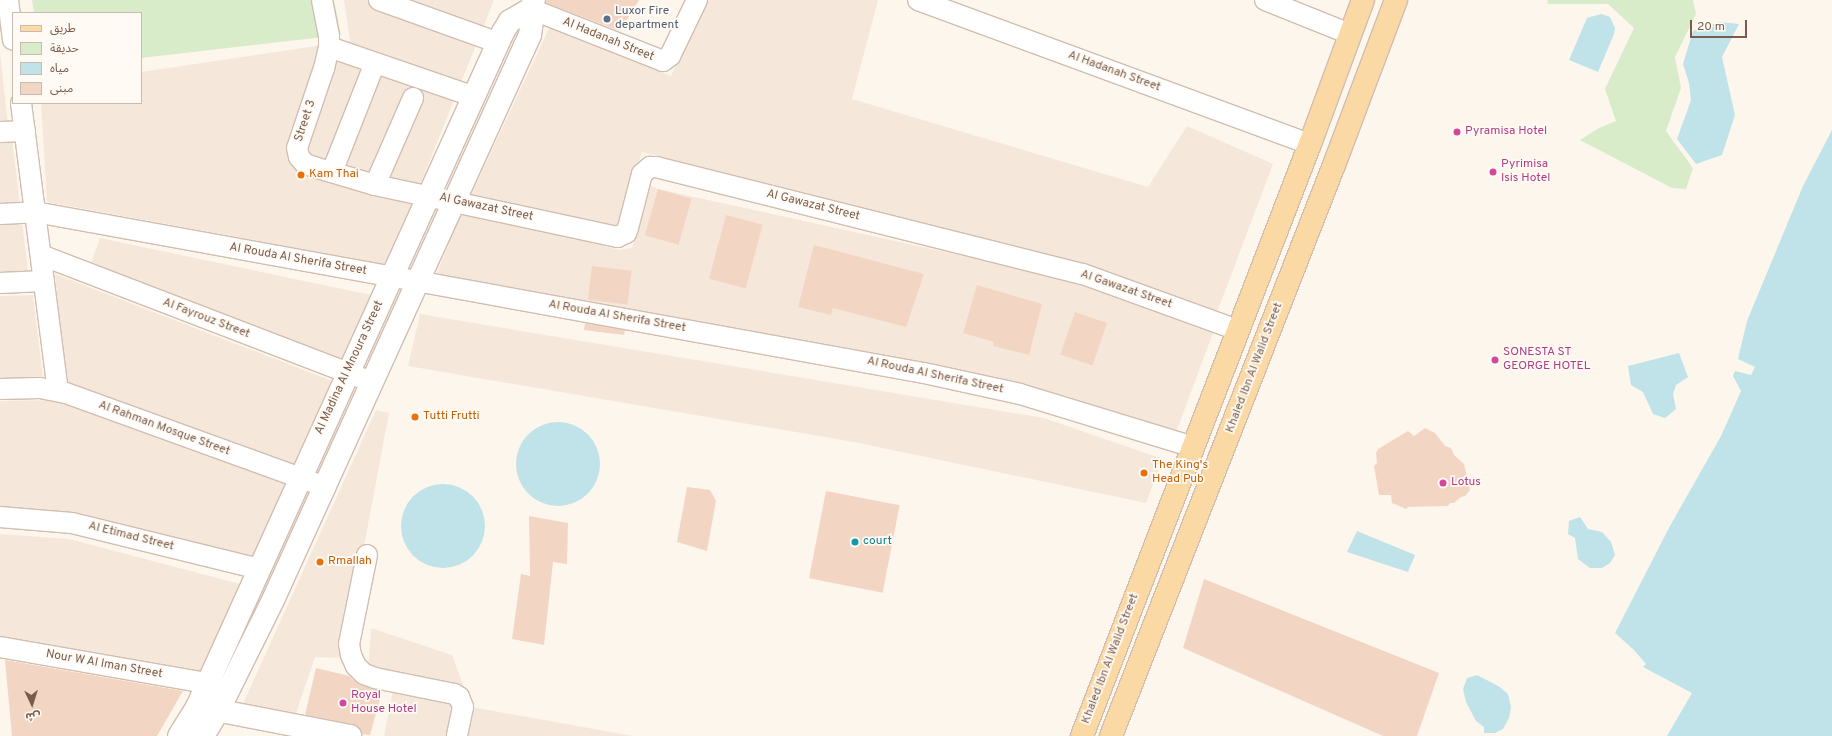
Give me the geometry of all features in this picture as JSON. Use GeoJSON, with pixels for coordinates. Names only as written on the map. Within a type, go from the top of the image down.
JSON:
{"type":"FeatureCollection","features":[{"type":"Feature","properties":{"kind":"main road","name":"Khaled Ibn Al Walid Street"},"geometry":{"type":"LineString","coordinates":[[1082,736],[1192,447],[1310,144],[1363,0]]}},
{"type":"Feature","properties":{"kind":"main road","name":"Khaled Ibn Al Walid Street"},"geometry":{"type":"LineString","coordinates":[[1111,736],[1334,165],[1396,0]]}},
{"type":"Feature","properties":{"kind":"main road","name":"Al Madina Al Mnoura Street"},"geometry":{"type":"LineString","coordinates":[[203,736],[208,709],[207,683],[428,195],[499,43],[510,21],[533,4]]}},
{"type":"Feature","properties":{"kind":"main road","name":"Al Madina Al Mnoura Street"},"geometry":{"type":"LineString","coordinates":[[179,736],[208,709],[273,600],[530,35],[533,4]]}},
{"type":"Feature","properties":{"kind":"main road"},"geometry":{"type":"LineString","coordinates":[[1099,691],[1125,700]]}},
{"type":"Feature","properties":{"kind":"main road"},"geometry":{"type":"LineString","coordinates":[[208,709],[350,736]]}},
{"type":"Feature","properties":{"kind":"street","name":"Street 3"},"geometry":{"type":"LineString","coordinates":[[322,0],[329,36],[329,47],[326,63],[297,148],[299,157],[305,164],[374,185],[428,195]]}},
{"type":"Feature","properties":{"kind":"street"},"geometry":{"type":"LineString","coordinates":[[379,0],[499,43]]}},
{"type":"Feature","properties":{"kind":"street","name":"Al Hadanah Street"},"geometry":{"type":"LineString","coordinates":[[533,4],[663,61],[670,56],[697,0]]}},
{"type":"Feature","properties":{"kind":"street","name":"Al Hadanah Street"},"geometry":{"type":"LineString","coordinates":[[918,0],[1310,144]]}},
{"type":"Feature","properties":{"kind":"street"},"geometry":{"type":"LineString","coordinates":[[1265,0],[1350,34]]}},
{"type":"Feature","properties":{"kind":"street"},"geometry":{"type":"LineString","coordinates":[[6,9],[12,36]]}},
{"type":"Feature","properties":{"kind":"street"},"geometry":{"type":"LineString","coordinates":[[329,47],[475,97]]}},
{"type":"Feature","properties":{"kind":"street"},"geometry":{"type":"LineString","coordinates":[[332,172],[376,63]]}},
{"type":"Feature","properties":{"kind":"street"},"geometry":{"type":"LineString","coordinates":[[374,185],[413,98]]}},
{"type":"Feature","properties":{"kind":"street"},"geometry":{"type":"LineString","coordinates":[[21,104],[58,392]]}},
{"type":"Feature","properties":{"kind":"street"},"geometry":{"type":"LineString","coordinates":[[0,132],[25,131]]}},
{"type":"Feature","properties":{"kind":"street","name":"Al Gawazat Street"},"geometry":{"type":"LineString","coordinates":[[428,195],[617,237],[626,233],[628,228],[642,174],[650,167],[656,167],[1083,274],[1238,330]]}},
{"type":"Feature","properties":{"kind":"street","name":"Al Rouda Al Sherifa Street"},"geometry":{"type":"LineString","coordinates":[[0,214],[35,212],[972,382],[1020,394],[1192,447]]}},
{"type":"Feature","properties":{"kind":"street","name":"Al Fayrouz Street"},"geometry":{"type":"LineString","coordinates":[[41,255],[372,382]]}},
{"type":"Feature","properties":{"kind":"street"},"geometry":{"type":"LineString","coordinates":[[0,283],[44,281]]}},
{"type":"Feature","properties":{"kind":"street","name":"Al Rahman Mosque Street"},"geometry":{"type":"LineString","coordinates":[[0,389],[40,388],[58,392],[325,487]]}},
{"type":"Feature","properties":{"kind":"street","name":"Al Etimad Street"},"geometry":{"type":"LineString","coordinates":[[0,516],[72,523],[259,569]]}},
{"type":"Feature","properties":{"kind":"street"},"geometry":{"type":"LineString","coordinates":[[367,555],[349,644],[350,655],[356,666],[364,674],[375,678],[449,692],[459,696],[463,707],[457,736]]}},
{"type":"Feature","properties":{"kind":"street","name":"Nour W Al Iman Street"},"geometry":{"type":"LineString","coordinates":[[0,647],[207,683]]}},
{"type":"Feature","properties":{"kind":"shaded area"},"geometry":{"type":"Polygon","coordinates":[[[344,0],[494,0],[388,265],[47,202],[41,104],[142,104],[142,72],[350,41],[344,0]]]}},
{"type":"Feature","properties":{"kind":"shaded area"},"geometry":{"type":"Polygon","coordinates":[[[707,0],[878,0],[852,99],[1148,187],[1187,126],[1273,164],[1216,315],[1076,265],[642,152],[618,229],[469,199],[551,24],[671,76],[707,0]]]}},
{"type":"Feature","properties":{"kind":"shaded area"},"geometry":{"type":"Polygon","coordinates":[[[0,52],[8,125],[0,126],[0,52]]]}},
{"type":"Feature","properties":{"kind":"shaded area"},"geometry":{"type":"Polygon","coordinates":[[[0,139],[12,139],[28,271],[0,273],[0,139]]]}},
{"type":"Feature","properties":{"kind":"shaded area"},"geometry":{"type":"Polygon","coordinates":[[[650,185],[658,189],[1073,280],[1213,333],[1175,435],[435,278],[462,210],[620,250],[632,248],[650,185]]]}},
{"type":"Feature","properties":{"kind":"shaded area"},"geometry":{"type":"Polygon","coordinates":[[[100,238],[371,295],[343,363],[89,268],[100,238]]]}},
{"type":"Feature","properties":{"kind":"shaded area"},"geometry":{"type":"Polygon","coordinates":[[[55,274],[332,381],[295,470],[66,385],[55,274]]]}},
{"type":"Feature","properties":{"kind":"shaded area"},"geometry":{"type":"Polygon","coordinates":[[[33,295],[43,378],[0,379],[0,296],[33,295]]]}},
{"type":"Feature","properties":{"kind":"shaded area"},"geometry":{"type":"Polygon","coordinates":[[[420,314],[1044,418],[1163,459],[1146,503],[854,442],[408,366],[420,314]]]}},
{"type":"Feature","properties":{"kind":"shaded area"},"geometry":{"type":"Polygon","coordinates":[[[58,400],[289,485],[254,556],[56,516],[0,510],[0,401],[58,400]]]}},
{"type":"Feature","properties":{"kind":"shaded area"},"geometry":{"type":"Polygon","coordinates":[[[376,410],[389,413],[343,658],[315,657],[294,719],[242,706],[376,410]]]}},
{"type":"Feature","properties":{"kind":"shaded area"},"geometry":{"type":"Polygon","coordinates":[[[0,534],[69,539],[244,585],[200,677],[0,642],[0,534]]]}},
{"type":"Feature","properties":{"kind":"shaded area"},"geometry":{"type":"Polygon","coordinates":[[[371,628],[452,655],[471,707],[633,736],[384,736],[395,680],[368,671],[371,628]]]}},
{"type":"Feature","properties":{"kind":"green space"},"geometry":{"type":"Polygon","coordinates":[[[32,0],[334,0],[341,35],[142,58],[142,12],[34,12],[32,0]]]}},
{"type":"Feature","properties":{"kind":"green space"},"geometry":{"type":"Polygon","coordinates":[[[1548,0],[1693,0],[1696,14],[1675,57],[1681,88],[1666,131],[1693,168],[1686,189],[1672,188],[1580,140],[1599,128],[1616,121],[1605,89],[1634,28],[1608,4],[1547,4],[1548,0]]]}},
{"type":"Feature","properties":{"kind":"water"},"geometry":{"type":"Polygon","coordinates":[[[1601,14],[1610,17],[1615,28],[1614,34],[1598,72],[1569,60],[1587,18],[1601,14]]]}},
{"type":"Feature","properties":{"kind":"water"},"geometry":{"type":"Polygon","coordinates":[[[1719,22],[1739,24],[1722,57],[1735,115],[1722,155],[1696,164],[1677,139],[1691,100],[1689,83],[1683,64],[1693,31],[1719,22]]]}},
{"type":"Feature","properties":{"kind":"water"},"geometry":{"type":"Polygon","coordinates":[[[1832,130],[1832,736],[1667,736],[1692,693],[1643,667],[1646,664],[1633,649],[1615,633],[1670,526],[1721,436],[1741,391],[1733,376],[1735,371],[1751,375],[1755,367],[1738,359],[1747,321],[1803,186],[1832,130]]]}},
{"type":"Feature","properties":{"kind":"water"},"geometry":{"type":"Polygon","coordinates":[[[1679,353],[1688,377],[1676,385],[1673,394],[1676,409],[1665,418],[1653,414],[1643,392],[1631,385],[1628,366],[1679,353]]]}},
{"type":"Feature","properties":{"kind":"water"},"geometry":{"type":"Polygon","coordinates":[[[558,422],[574,425],[588,434],[597,448],[600,464],[597,480],[588,494],[574,503],[558,506],[542,503],[528,494],[519,480],[516,464],[519,448],[528,434],[542,425],[558,422]]]}},
{"type":"Feature","properties":{"kind":"water"},"geometry":{"type":"Polygon","coordinates":[[[443,484],[459,487],[473,496],[482,510],[485,526],[482,542],[473,556],[459,565],[443,568],[427,565],[413,556],[404,542],[401,526],[404,510],[413,496],[427,487],[443,484]]]}},
{"type":"Feature","properties":{"kind":"water"},"geometry":{"type":"Polygon","coordinates":[[[1580,517],[1588,529],[1602,532],[1611,542],[1615,555],[1610,563],[1602,568],[1590,568],[1578,559],[1575,538],[1568,534],[1569,521],[1580,517]]]}},
{"type":"Feature","properties":{"kind":"water"},"geometry":{"type":"Polygon","coordinates":[[[1357,531],[1415,555],[1408,572],[1347,552],[1357,531]]]}},
{"type":"Feature","properties":{"kind":"water"},"geometry":{"type":"Polygon","coordinates":[[[1477,675],[1500,687],[1508,694],[1511,707],[1509,718],[1503,729],[1495,733],[1484,733],[1484,727],[1476,721],[1466,702],[1463,689],[1467,678],[1477,675]]]}},
{"type":"Feature","properties":{"kind":"building","name":"Luxor Fire department"},"geometry":{"type":"Polygon","coordinates":[[[546,0],[639,0],[620,31],[546,3],[546,0]]]}},
{"type":"Feature","properties":{"kind":"building"},"geometry":{"type":"Polygon","coordinates":[[[658,189],[692,199],[678,245],[645,235],[658,189]]]}},
{"type":"Feature","properties":{"kind":"building"},"geometry":{"type":"Polygon","coordinates":[[[726,215],[763,225],[746,289],[709,279],[726,215]]]}},
{"type":"Feature","properties":{"kind":"building"},"geometry":{"type":"Polygon","coordinates":[[[814,245],[924,274],[906,327],[833,308],[831,315],[798,307],[814,245]]]}},
{"type":"Feature","properties":{"kind":"building"},"geometry":{"type":"Polygon","coordinates":[[[592,266],[632,271],[628,305],[588,300],[592,266]]]}},
{"type":"Feature","properties":{"kind":"building"},"geometry":{"type":"Polygon","coordinates":[[[977,285],[1042,304],[1029,355],[993,346],[994,342],[963,333],[977,285]]]}},
{"type":"Feature","properties":{"kind":"building"},"geometry":{"type":"Polygon","coordinates":[[[1075,312],[1107,323],[1092,366],[1060,355],[1075,312]]]}},
{"type":"Feature","properties":{"kind":"building"},"geometry":{"type":"Polygon","coordinates":[[[585,323],[625,330],[624,335],[584,330],[585,323]]]}},
{"type":"Feature","properties":{"kind":"building"},"geometry":{"type":"Polygon","coordinates":[[[1425,428],[1435,433],[1445,446],[1451,448],[1454,455],[1464,464],[1470,490],[1465,496],[1461,497],[1454,503],[1450,503],[1448,506],[1408,507],[1406,509],[1392,503],[1391,495],[1379,495],[1374,466],[1377,463],[1376,453],[1378,449],[1408,431],[1414,436],[1425,428]]]}},
{"type":"Feature","properties":{"kind":"building"},"geometry":{"type":"Polygon","coordinates":[[[687,487],[710,490],[716,501],[707,551],[677,542],[687,487]]]}},
{"type":"Feature","properties":{"kind":"building","name":"court"},"geometry":{"type":"Polygon","coordinates":[[[826,491],[900,505],[883,593],[809,578],[826,491]]]}},
{"type":"Feature","properties":{"kind":"building"},"geometry":{"type":"Polygon","coordinates":[[[529,516],[568,523],[567,564],[553,562],[544,645],[512,639],[521,574],[530,576],[529,516]]]}},
{"type":"Feature","properties":{"kind":"building"},"geometry":{"type":"Polygon","coordinates":[[[1204,579],[1439,673],[1417,736],[1383,736],[1183,648],[1204,579]]]}},
{"type":"Feature","properties":{"kind":"building"},"geometry":{"type":"Polygon","coordinates":[[[5,660],[183,691],[157,736],[12,736],[5,660]]]}},
{"type":"Feature","properties":{"kind":"building","name":"Royal House Hotel"},"geometry":{"type":"Polygon","coordinates":[[[316,668],[349,676],[360,685],[382,691],[370,735],[362,734],[358,727],[352,724],[305,715],[316,668]]]}},
{"type":"Feature","properties":{"kind":"place","name":"Luxor Fire department"},"geometry":{"type":"Point","coordinates":[607,19]}},
{"type":"Feature","properties":{"kind":"place","name":"Pyramisa Hotel"},"geometry":{"type":"Point","coordinates":[1457,132]}},
{"type":"Feature","properties":{"kind":"place","name":"Pyrimisa Isis Hotel"},"geometry":{"type":"Point","coordinates":[1493,172]}},
{"type":"Feature","properties":{"kind":"place","name":"Kam Thai"},"geometry":{"type":"Point","coordinates":[301,175]}},
{"type":"Feature","properties":{"kind":"place","name":"SONESTA ST GEORGE HOTEL"},"geometry":{"type":"Point","coordinates":[1495,360]}},
{"type":"Feature","properties":{"kind":"place","name":"Tutti Frutti"},"geometry":{"type":"Point","coordinates":[415,417]}},
{"type":"Feature","properties":{"kind":"place","name":"The King's Head Pub"},"geometry":{"type":"Point","coordinates":[1144,473]}},
{"type":"Feature","properties":{"kind":"place","name":"Lotus"},"geometry":{"type":"Point","coordinates":[1443,483]}},
{"type":"Feature","properties":{"kind":"place","name":"court"},"geometry":{"type":"Point","coordinates":[855,542]}},
{"type":"Feature","properties":{"kind":"place","name":"Rmallah"},"geometry":{"type":"Point","coordinates":[320,562]}},
{"type":"Feature","properties":{"kind":"place","name":"Royal House Hotel"},"geometry":{"type":"Point","coordinates":[343,703]}}]}
